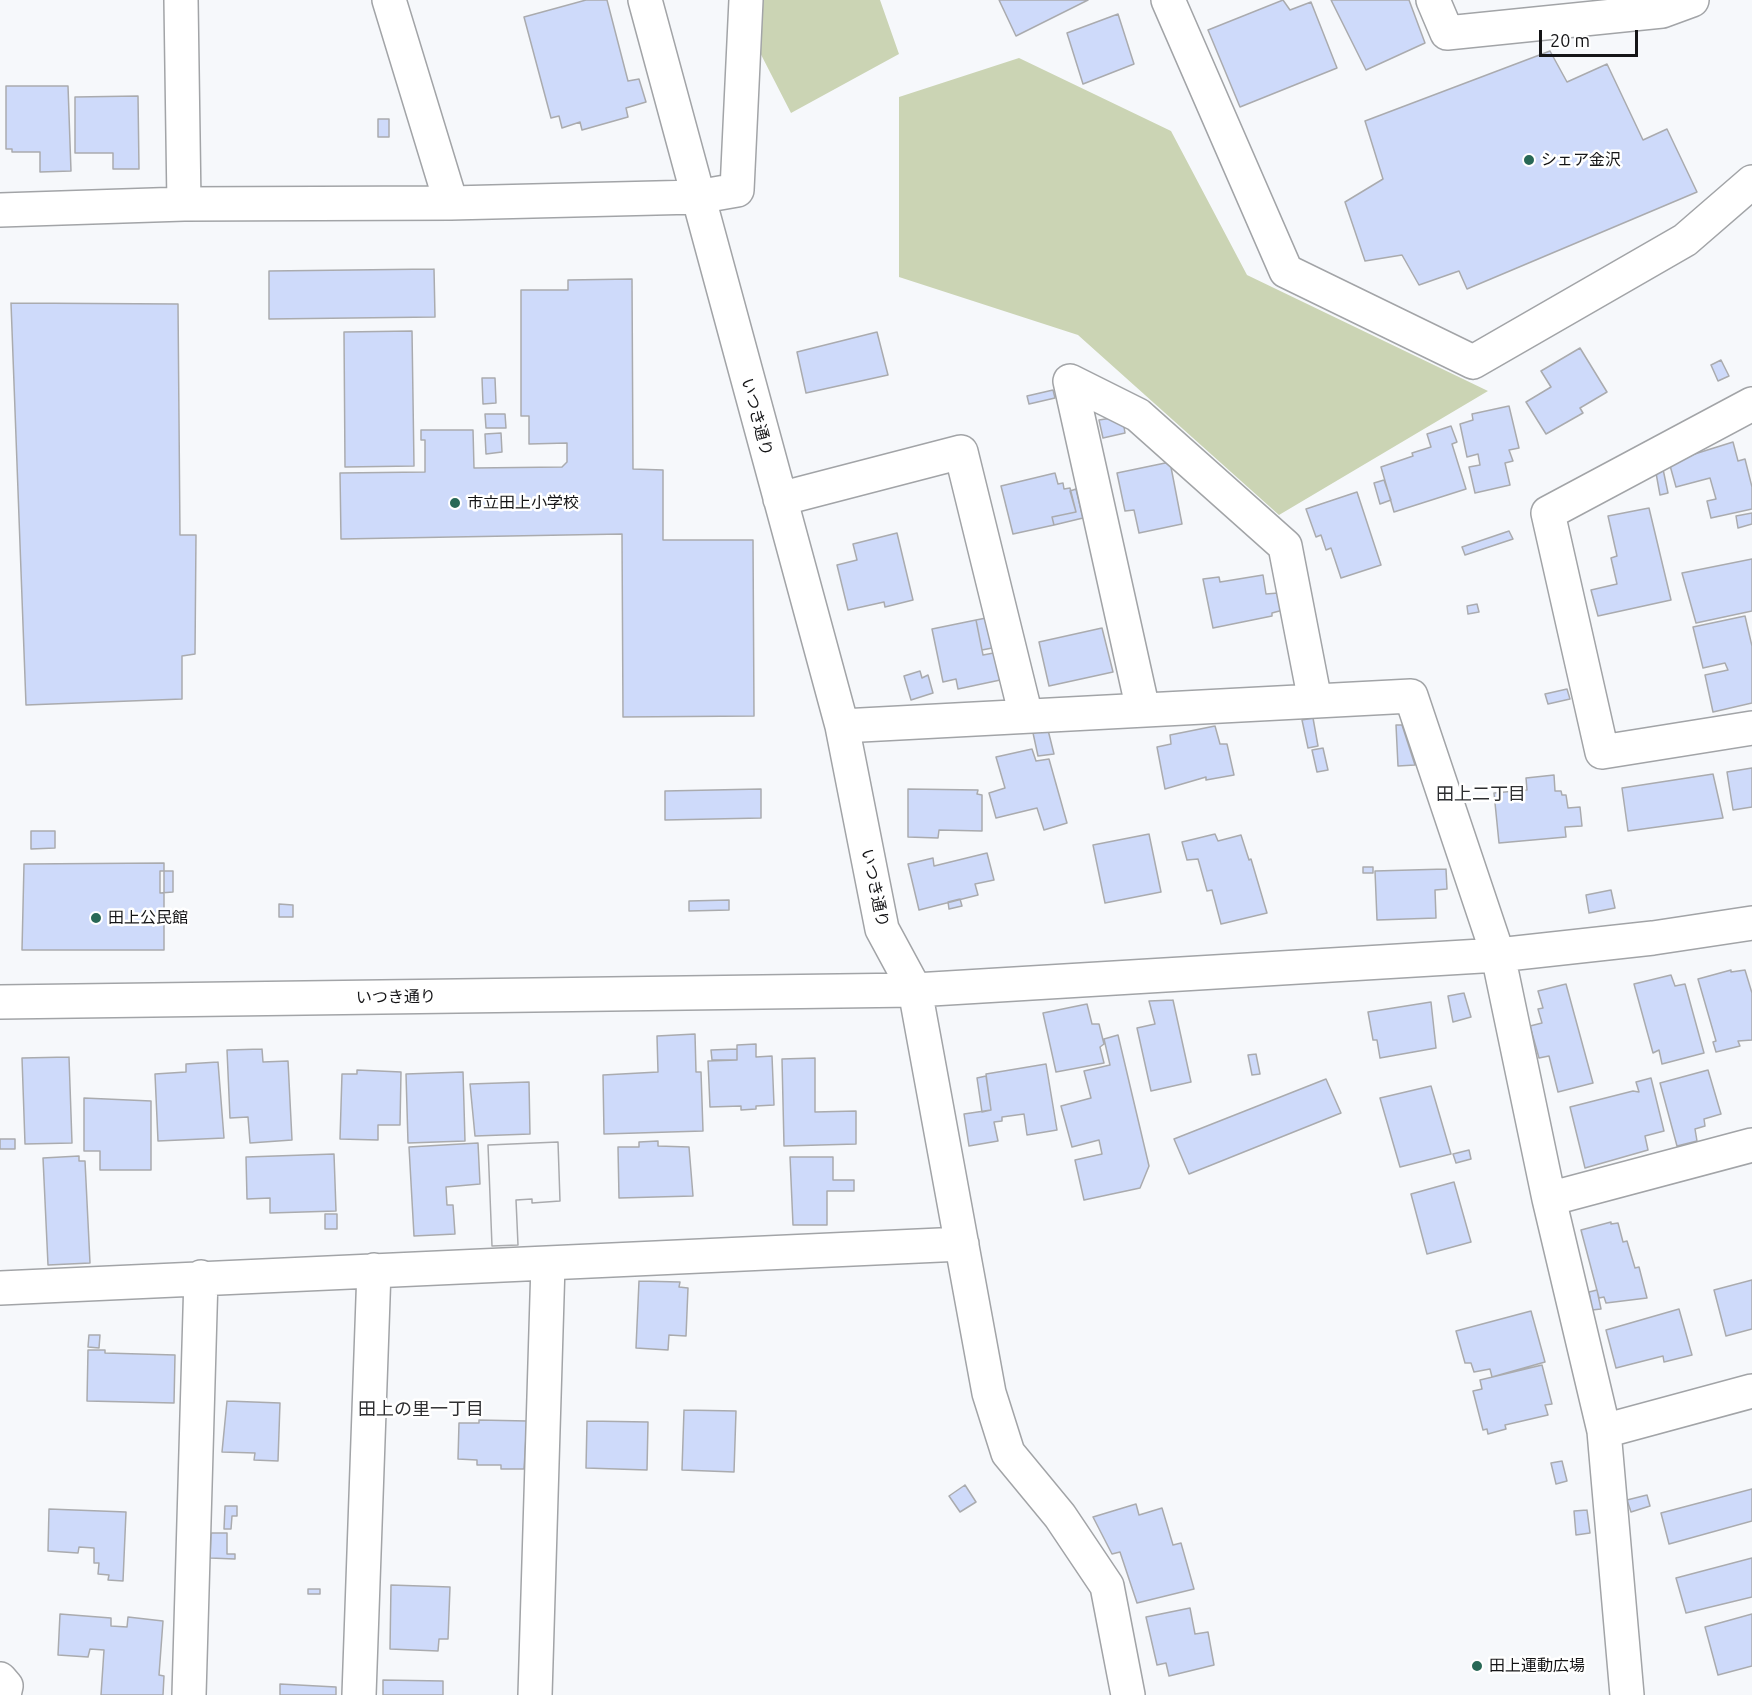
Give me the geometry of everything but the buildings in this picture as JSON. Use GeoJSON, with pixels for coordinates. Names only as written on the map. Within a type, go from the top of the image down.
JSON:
{"type":"FeatureCollection","features":[{"type":"Feature","properties":{"kind":"street"},"geometry":{"type":"LineString","coordinates":[[181,0],[184,204]]}},
{"type":"Feature","properties":{"kind":"street"},"geometry":{"type":"LineString","coordinates":[[389,0],[451,203]]}},
{"type":"Feature","properties":{"kind":"street","name":"いつき通り"},"geometry":{"type":"LineString","coordinates":[[0,1002],[915,990],[882,929],[842,726],[645,0]]}},
{"type":"Feature","properties":{"kind":"street"},"geometry":{"type":"LineString","coordinates":[[0,210],[184,204],[451,203],[697,197],[736,190],[746,0]]}},
{"type":"Feature","properties":{"kind":"street"},"geometry":{"type":"LineString","coordinates":[[1168,0],[1286,271],[1473,362],[1685,240],[1752,182]]}},
{"type":"Feature","properties":{"kind":"street"},"geometry":{"type":"LineString","coordinates":[[1433,0],[1447,33],[1662,11],[1692,0]]}},
{"type":"Feature","properties":{"kind":"street"},"geometry":{"type":"LineString","coordinates":[[1143,710],[1070,381],[1138,415],[1285,546],[1315,701]]}},
{"type":"Feature","properties":{"kind":"street"},"geometry":{"type":"LineString","coordinates":[[1752,404],[1548,513],[1602,752],[1752,728]]}},
{"type":"Feature","properties":{"kind":"street"},"geometry":{"type":"LineString","coordinates":[[780,499],[961,452],[1026,716]]}},
{"type":"Feature","properties":{"kind":"street"},"geometry":{"type":"LineString","coordinates":[[842,726],[1410,696],[1498,955],[1549,1199],[1604,1431],[1627,1695]]}},
{"type":"Feature","properties":{"kind":"street"},"geometry":{"type":"LineString","coordinates":[[1128,1695],[1107,1586],[1060,1516],[1008,1453],[989,1393],[915,990],[1498,955],[1653,938],[1752,923]]}},
{"type":"Feature","properties":{"kind":"street"},"geometry":{"type":"LineString","coordinates":[[1549,1199],[1752,1145]]}},
{"type":"Feature","properties":{"kind":"street"},"geometry":{"type":"LineString","coordinates":[[0,1288],[201,1277],[548,1264],[962,1244]]}},
{"type":"Feature","properties":{"kind":"street"},"geometry":{"type":"LineString","coordinates":[[535,1695],[548,1264]]}},
{"type":"Feature","properties":{"kind":"street"},"geometry":{"type":"LineString","coordinates":[[359,1695],[374,1270]]}},
{"type":"Feature","properties":{"kind":"street"},"geometry":{"type":"LineString","coordinates":[[189,1695],[201,1277]]}},
{"type":"Feature","properties":{"kind":"street"},"geometry":{"type":"LineString","coordinates":[[1604,1431],[1752,1391]]}},
{"type":"Feature","properties":{"kind":"street"},"geometry":{"type":"LineString","coordinates":[[0,1679],[6,1686],[4,1695]]}},
{"type":"Feature","properties":{"kind":"green space"},"geometry":{"type":"Polygon","coordinates":[[[733,0],[880,0],[899,54],[791,113],[733,0]]]}},
{"type":"Feature","properties":{"kind":"green space"},"geometry":{"type":"Polygon","coordinates":[[[1019,58],[1171,131],[1247,275],[1488,391],[1279,515],[1078,335],[899,277],[899,97],[1019,58]]]}},
{"type":"Feature","properties":{"kind":"place","name":"シェア金沢"},"geometry":{"type":"Point","coordinates":[1529,160]}},
{"type":"Feature","properties":{"kind":"place","name":"市立田上小学校"},"geometry":{"type":"Point","coordinates":[455,503]}},
{"type":"Feature","properties":{"kind":"place","name":"田上公民館"},"geometry":{"type":"Point","coordinates":[96,918]}},
{"type":"Feature","properties":{"kind":"place","name":"田上運動広場"},"geometry":{"type":"Point","coordinates":[1477,1666]}},
{"type":"Feature","properties":{"kind":"district","name":"田上二丁目"},"geometry":{"type":"Point","coordinates":[1481,794]}},
{"type":"Feature","properties":{"kind":"district","name":"田上の里一丁目"},"geometry":{"type":"Point","coordinates":[421,1409]}}]}
